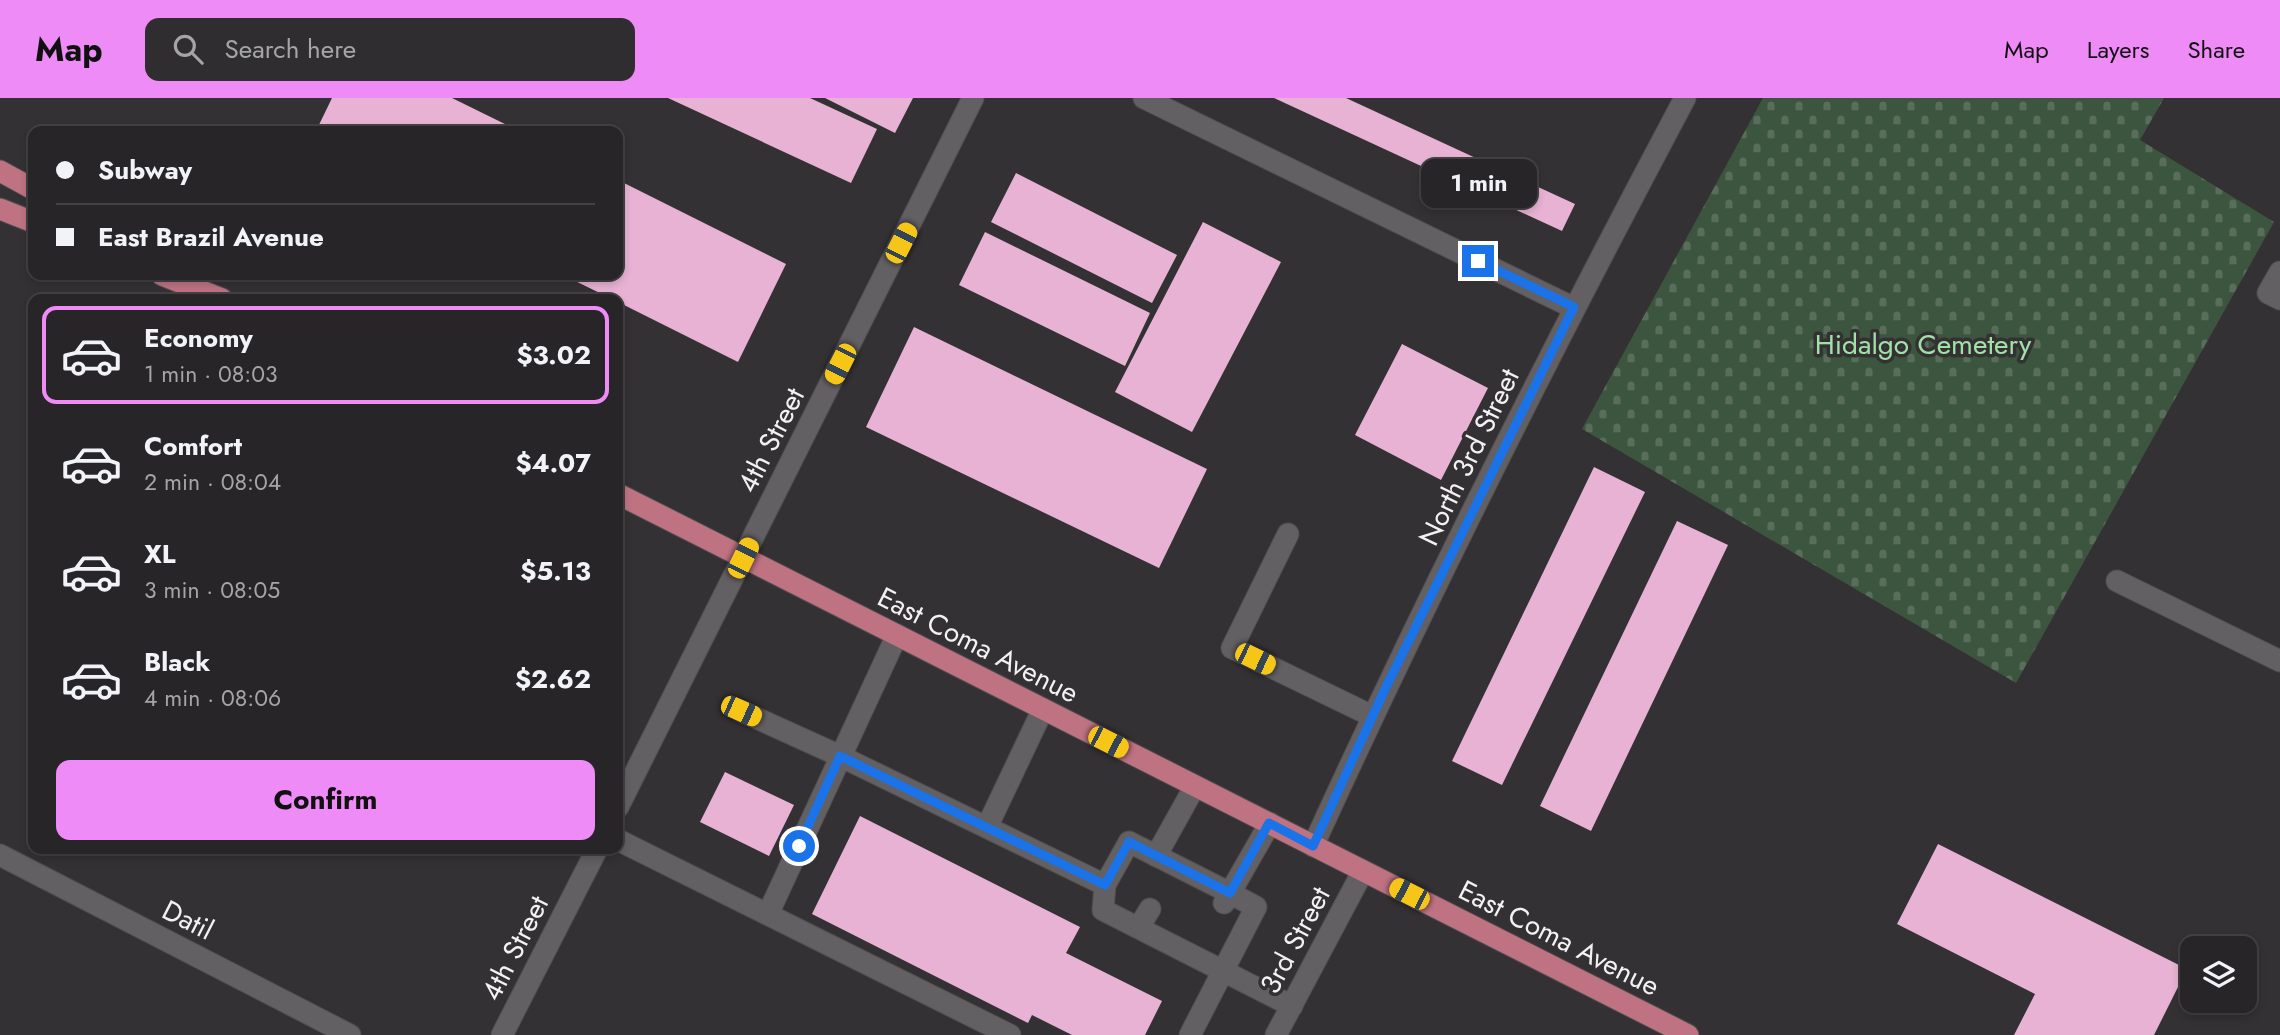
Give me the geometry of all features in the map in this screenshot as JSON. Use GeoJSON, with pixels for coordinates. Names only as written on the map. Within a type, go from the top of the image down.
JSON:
{"type":"FeatureCollection","features":[{"type":"Feature","properties":{"kind":"main road"},"geometry":{"type":"LineString","coordinates":[[0,171],[28,186]]}},
{"type":"Feature","properties":{"kind":"main road"},"geometry":{"type":"LineString","coordinates":[[0,209],[28,220]]}},
{"type":"Feature","properties":{"kind":"main road"},"geometry":{"type":"LineString","coordinates":[[174,280],[210,294]]}},
{"type":"Feature","properties":{"kind":"main road"},"geometry":{"type":"LineString","coordinates":[[200,280],[226,294]]}},
{"type":"Feature","properties":{"kind":"main road","name":"East Coma Avenue"},"geometry":{"type":"LineString","coordinates":[[623,497],[1688,1035]]}},
{"type":"Feature","properties":{"kind":"street","name":"4th Street"},"geometry":{"type":"LineString","coordinates":[[623,797],[973,98]]}},
{"type":"Feature","properties":{"kind":"street"},"geometry":{"type":"LineString","coordinates":[[1144,98],[1574,307]]}},
{"type":"Feature","properties":{"kind":"street","name":"North 3rd Street"},"geometry":{"type":"LineString","coordinates":[[1313,846],[1372,716],[1574,307],[1685,98]]}},
{"type":"Feature","properties":{"kind":"street"},"geometry":{"type":"LineString","coordinates":[[2280,272],[2268,293],[2280,299]]}},
{"type":"Feature","properties":{"kind":"street"},"geometry":{"type":"LineString","coordinates":[[1287,534],[1232,648],[1372,716]]}},
{"type":"Feature","properties":{"kind":"street"},"geometry":{"type":"LineString","coordinates":[[2117,581],[2280,662]]}},
{"type":"Feature","properties":{"kind":"street"},"geometry":{"type":"LineString","coordinates":[[768,914],[897,635]]}},
{"type":"Feature","properties":{"kind":"street"},"geometry":{"type":"LineString","coordinates":[[987,828],[1043,709]]}},
{"type":"Feature","properties":{"kind":"street"},"geometry":{"type":"LineString","coordinates":[[741,711],[1105,885]]}},
{"type":"Feature","properties":{"kind":"street"},"geometry":{"type":"LineString","coordinates":[[1166,864],[1195,786]]}},
{"type":"Feature","properties":{"kind":"street"},"geometry":{"type":"LineString","coordinates":[[1227,898],[1269,823]]}},
{"type":"Feature","properties":{"kind":"street"},"geometry":{"type":"LineString","coordinates":[[623,842],[1010,1035]]}},
{"type":"Feature","properties":{"kind":"street"},"geometry":{"type":"LineString","coordinates":[[1190,1035],[1225,970],[1256,907],[1227,898],[1129,842],[1105,885],[1103,910],[1144,918],[1200,946],[1225,970],[1292,1006]]}},
{"type":"Feature","properties":{"kind":"street","name":"4th Street"},"geometry":{"type":"LineString","coordinates":[[502,1035],[594,854]]}},
{"type":"Feature","properties":{"kind":"street","name":"Datil"},"geometry":{"type":"LineString","coordinates":[[0,855],[350,1035]]}},
{"type":"Feature","properties":{"kind":"street","name":"3rd Street"},"geometry":{"type":"LineString","coordinates":[[1276,1035],[1363,871]]}},
{"type":"Feature","properties":{"kind":"green space","name":"Hidalgo Cemetery"},"geometry":{"type":"Polygon","coordinates":[[[1763,98],[2164,98],[2140,140],[2274,222],[2016,683],[1582,429],[1763,98]]]}},
{"type":"Feature","properties":{"kind":"building"},"geometry":{"type":"Polygon","coordinates":[[[332,98],[452,98],[509,126],[318,126],[332,98]]]}},
{"type":"Feature","properties":{"kind":"building"},"geometry":{"type":"Polygon","coordinates":[[[668,98],[810,98],[877,129],[851,183],[668,98]]]}},
{"type":"Feature","properties":{"kind":"building"},"geometry":{"type":"Polygon","coordinates":[[[825,98],[913,98],[895,133],[825,98]]]}},
{"type":"Feature","properties":{"kind":"building"},"geometry":{"type":"Polygon","coordinates":[[[1274,98],[1346,98],[1575,204],[1562,231],[1274,98]]]}},
{"type":"Feature","properties":{"kind":"building"},"geometry":{"type":"Polygon","coordinates":[[[1016,173],[1177,255],[1152,303],[991,222],[1016,173]]]}},
{"type":"Feature","properties":{"kind":"building"},"geometry":{"type":"Polygon","coordinates":[[[623,182],[786,264],[738,362],[623,304],[623,294],[602,294],[573,280],[623,280],[623,182]]]}},
{"type":"Feature","properties":{"kind":"building"},"geometry":{"type":"Polygon","coordinates":[[[1203,222],[1281,262],[1192,432],[1115,392],[1203,222]]]}},
{"type":"Feature","properties":{"kind":"building"},"geometry":{"type":"Polygon","coordinates":[[[985,232],[1150,313],[1125,366],[959,285],[985,232]]]}},
{"type":"Feature","properties":{"kind":"building"},"geometry":{"type":"Polygon","coordinates":[[[914,327],[1207,469],[1159,568],[866,427],[914,327]]]}},
{"type":"Feature","properties":{"kind":"building"},"geometry":{"type":"Polygon","coordinates":[[[1402,344],[1488,388],[1441,480],[1355,435],[1402,344]]]}},
{"type":"Feature","properties":{"kind":"building"},"geometry":{"type":"Polygon","coordinates":[[[1594,467],[1645,492],[1502,785],[1452,761],[1594,467]]]}},
{"type":"Feature","properties":{"kind":"building"},"geometry":{"type":"Polygon","coordinates":[[[1677,521],[1728,545],[1591,831],[1540,806],[1677,521]]]}},
{"type":"Feature","properties":{"kind":"building"},"geometry":{"type":"Polygon","coordinates":[[[725,772],[794,805],[769,856],[700,822],[725,772]]]}},
{"type":"Feature","properties":{"kind":"building"},"geometry":{"type":"Polygon","coordinates":[[[860,816],[1080,927],[1066,953],[1162,1001],[1145,1035],[1072,1035],[1032,1015],[1028,1023],[812,914],[860,816]]]}},
{"type":"Feature","properties":{"kind":"building"},"geometry":{"type":"Polygon","coordinates":[[[1938,844],[2180,965],[2180,983],[2154,1035],[2014,1035],[2035,994],[1897,924],[1938,844]]]}},
{"type":"Feature","properties":{"kind":"route"},"geometry":{"type":"LineString","coordinates":[[799,846],[840,756],[1105,885],[1129,842],[1230,893],[1269,823],[1313,846],[1385,689],[1574,307],[1478,261]]}}]}
